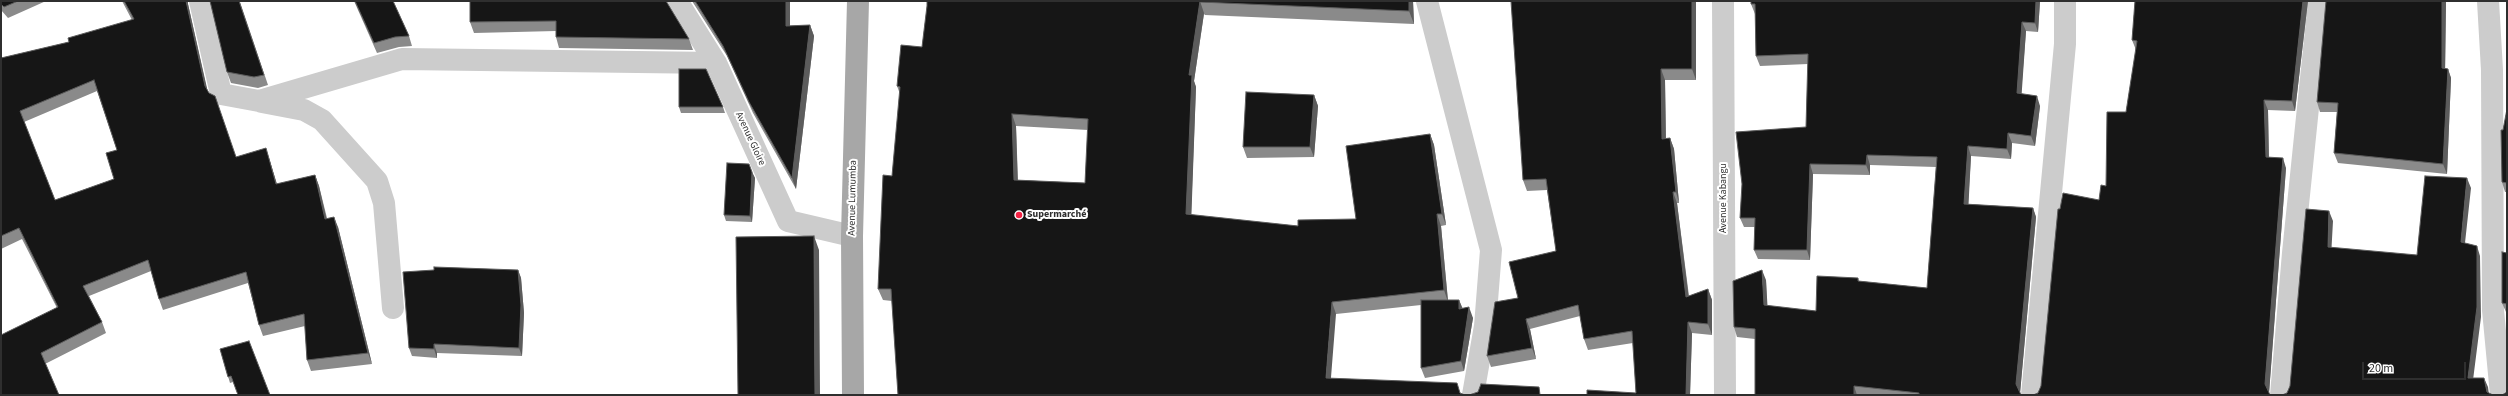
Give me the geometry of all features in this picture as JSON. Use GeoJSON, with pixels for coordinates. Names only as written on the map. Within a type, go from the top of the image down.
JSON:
{"type":"FeatureCollection","features":[{"type":"Feature","properties":{"kind":"main road","name":"Avenue Lumumba"},"geometry":{"type":"LineString","coordinates":[[853,395],[852,236],[858,1]]}},
{"type":"Feature","properties":{"kind":"street"},"geometry":{"type":"LineString","coordinates":[[200,1],[221,94],[304,110],[322,120],[377,181],[384,202],[393,308]]}},
{"type":"Feature","properties":{"kind":"street","name":"Avenue Gloire"},"geometry":{"type":"LineString","coordinates":[[677,1],[716,63],[788,221],[852,236]]}},
{"type":"Feature","properties":{"kind":"street"},"geometry":{"type":"LineString","coordinates":[[1427,1],[1491,250],[1485,326],[1473,395]]}},
{"type":"Feature","properties":{"kind":"street","name":"Avenue Kabangu"},"geometry":{"type":"LineString","coordinates":[[1723,1],[1725,395]]}},
{"type":"Feature","properties":{"kind":"street"},"geometry":{"type":"LineString","coordinates":[[2032,395],[2065,44],[2065,1]]}},
{"type":"Feature","properties":{"kind":"street"},"geometry":{"type":"LineString","coordinates":[[2281,395],[2319,1]]}},
{"type":"Feature","properties":{"kind":"street"},"geometry":{"type":"LineString","coordinates":[[2488,1],[2492,70],[2493,310],[2501,395]]}},
{"type":"Feature","properties":{"kind":"street"},"geometry":{"type":"LineString","coordinates":[[259,101],[402,59],[716,63]]}},
{"type":"Feature","properties":{"kind":"building"},"geometry":{"type":"Polygon","coordinates":[[[1,1],[18,1],[4,7],[1,4],[1,1]]]}},
{"type":"Feature","properties":{"kind":"building"},"geometry":{"type":"Polygon","coordinates":[[[124,1],[186,1],[205,86],[209,93],[215,96],[236,157],[266,148],[276,184],[315,175],[325,219],[334,217],[368,353],[307,360],[304,314],[259,325],[246,272],[159,299],[148,260],[83,286],[102,322],[41,353],[59,395],[1,395],[1,335],[58,307],[19,228],[1,236],[1,58],[69,42],[68,38],[134,19],[124,1]],[[94,80],[20,111],[55,200],[114,179],[106,153],[117,150],[94,80]]]}},
{"type":"Feature","properties":{"kind":"building"},"geometry":{"type":"Polygon","coordinates":[[[210,1],[239,1],[264,75],[254,77],[227,72],[210,1]]]}},
{"type":"Feature","properties":{"kind":"building"},"geometry":{"type":"Polygon","coordinates":[[[355,1],[393,1],[409,36],[395,37],[374,43],[355,1]]]}},
{"type":"Feature","properties":{"kind":"building"},"geometry":{"type":"Polygon","coordinates":[[[470,1],[666,1],[689,39],[556,37],[556,21],[470,22],[470,1]]]}},
{"type":"Feature","properties":{"kind":"building"},"geometry":{"type":"Polygon","coordinates":[[[695,1],[786,1],[786,26],[810,25],[792,178],[749,102],[723,46],[695,1]]]}},
{"type":"Feature","properties":{"kind":"building"},"geometry":{"type":"Polygon","coordinates":[[[927,1],[1200,1],[1189,75],[1192,75],[1186,214],[1298,226],[1298,220],[1356,219],[1346,146],[1430,134],[1442,214],[1437,214],[1444,290],[1332,302],[1326,378],[1457,383],[1460,393],[1465,395],[898,395],[891,289],[878,289],[883,175],[892,176],[900,87],[897,86],[901,45],[922,47],[927,1]],[[1012,114],[1014,180],[1085,183],[1088,119],[1012,114]]]}},
{"type":"Feature","properties":{"kind":"building"},"geometry":{"type":"Polygon","coordinates":[[[1409,1],[1409,11],[1200,2],[1409,1]]]}},
{"type":"Feature","properties":{"kind":"building"},"geometry":{"type":"Polygon","coordinates":[[[1511,1],[1692,1],[1692,69],[1661,69],[1662,139],[1670,138],[1676,192],[1673,192],[1686,297],[1708,289],[1708,324],[1688,322],[1686,395],[1587,395],[1587,390],[1636,393],[1632,331],[1584,339],[1578,305],[1526,319],[1532,348],[1487,356],[1495,302],[1518,298],[1509,262],[1556,251],[1546,179],[1523,180],[1511,1]]]}},
{"type":"Feature","properties":{"kind":"building"},"geometry":{"type":"Polygon","coordinates":[[[1751,1],[2036,1],[2035,23],[2022,22],[2017,93],[2037,96],[2031,136],[2008,133],[2007,149],[1968,146],[1964,204],[2033,208],[2016,384],[2021,395],[1919,395],[1919,393],[1854,386],[1854,395],[1755,395],[1755,329],[1734,327],[1733,281],[1762,270],[1764,305],[1816,311],[1817,276],[1858,278],[1858,281],[1927,288],[1937,157],[1867,155],[1866,165],[1810,164],[1807,250],[1754,250],[1755,218],[1740,218],[1742,184],[1736,132],[1806,127],[1808,54],[1756,56],[1755,4],[1751,4],[1751,1]]]}},
{"type":"Feature","properties":{"kind":"building"},"geometry":{"type":"Polygon","coordinates":[[[2135,1],[2303,1],[2292,101],[2264,100],[2266,157],[2283,158],[2265,384],[2270,395],[2033,395],[2038,393],[2041,386],[2058,209],[2060,209],[2063,193],[2099,200],[2101,185],[2106,186],[2107,112],[2126,112],[2137,41],[2132,40],[2135,1]]]}},
{"type":"Feature","properties":{"kind":"building"},"geometry":{"type":"Polygon","coordinates":[[[2326,1],[2442,1],[2442,68],[2448,69],[2443,164],[2334,153],[2338,103],[2317,102],[2326,1]]]}},
{"type":"Feature","properties":{"kind":"building"},"geometry":{"type":"Polygon","coordinates":[[[679,69],[706,69],[723,107],[679,107],[679,69]]]}},
{"type":"Feature","properties":{"kind":"building"},"geometry":{"type":"Polygon","coordinates":[[[1246,92],[1314,95],[1310,147],[1243,147],[1246,92]]]}},
{"type":"Feature","properties":{"kind":"building"},"geometry":{"type":"Polygon","coordinates":[[[2507,109],[2507,183],[2502,182],[2501,130],[2503,130],[2507,109]]]}},
{"type":"Feature","properties":{"kind":"building"},"geometry":{"type":"Polygon","coordinates":[[[727,163],[749,164],[752,172],[750,216],[724,215],[727,163]]]}},
{"type":"Feature","properties":{"kind":"building"},"geometry":{"type":"Polygon","coordinates":[[[2425,176],[2467,178],[2461,242],[2477,246],[2477,307],[2468,378],[2484,378],[2487,392],[2493,395],[2282,395],[2287,393],[2290,386],[2306,209],[2329,211],[2328,247],[2417,255],[2425,176]]]}},
{"type":"Feature","properties":{"kind":"building"},"geometry":{"type":"Polygon","coordinates":[[[814,236],[815,395],[738,395],[736,237],[814,236]]]}},
{"type":"Feature","properties":{"kind":"building"},"geometry":{"type":"Polygon","coordinates":[[[2502,252],[2507,253],[2507,304],[2502,303],[2502,252]]]}},
{"type":"Feature","properties":{"kind":"building"},"geometry":{"type":"Polygon","coordinates":[[[434,267],[518,270],[521,305],[519,348],[434,344],[434,349],[409,348],[403,272],[434,270],[434,267]]]}},
{"type":"Feature","properties":{"kind":"building"},"geometry":{"type":"Polygon","coordinates":[[[1421,300],[1459,300],[1459,309],[1469,307],[1461,361],[1421,368],[1421,300]]]}},
{"type":"Feature","properties":{"kind":"building"},"geometry":{"type":"Polygon","coordinates":[[[249,341],[270,395],[238,395],[231,376],[228,377],[220,349],[249,341]]]}},
{"type":"Feature","properties":{"kind":"building"},"geometry":{"type":"Polygon","coordinates":[[[1481,384],[1539,387],[1540,395],[1469,395],[1478,392],[1481,384]]]}},
{"type":"Feature","properties":{"kind":"place","name":"Supermarché"},"geometry":{"type":"Point","coordinates":[1019,215]}}]}
